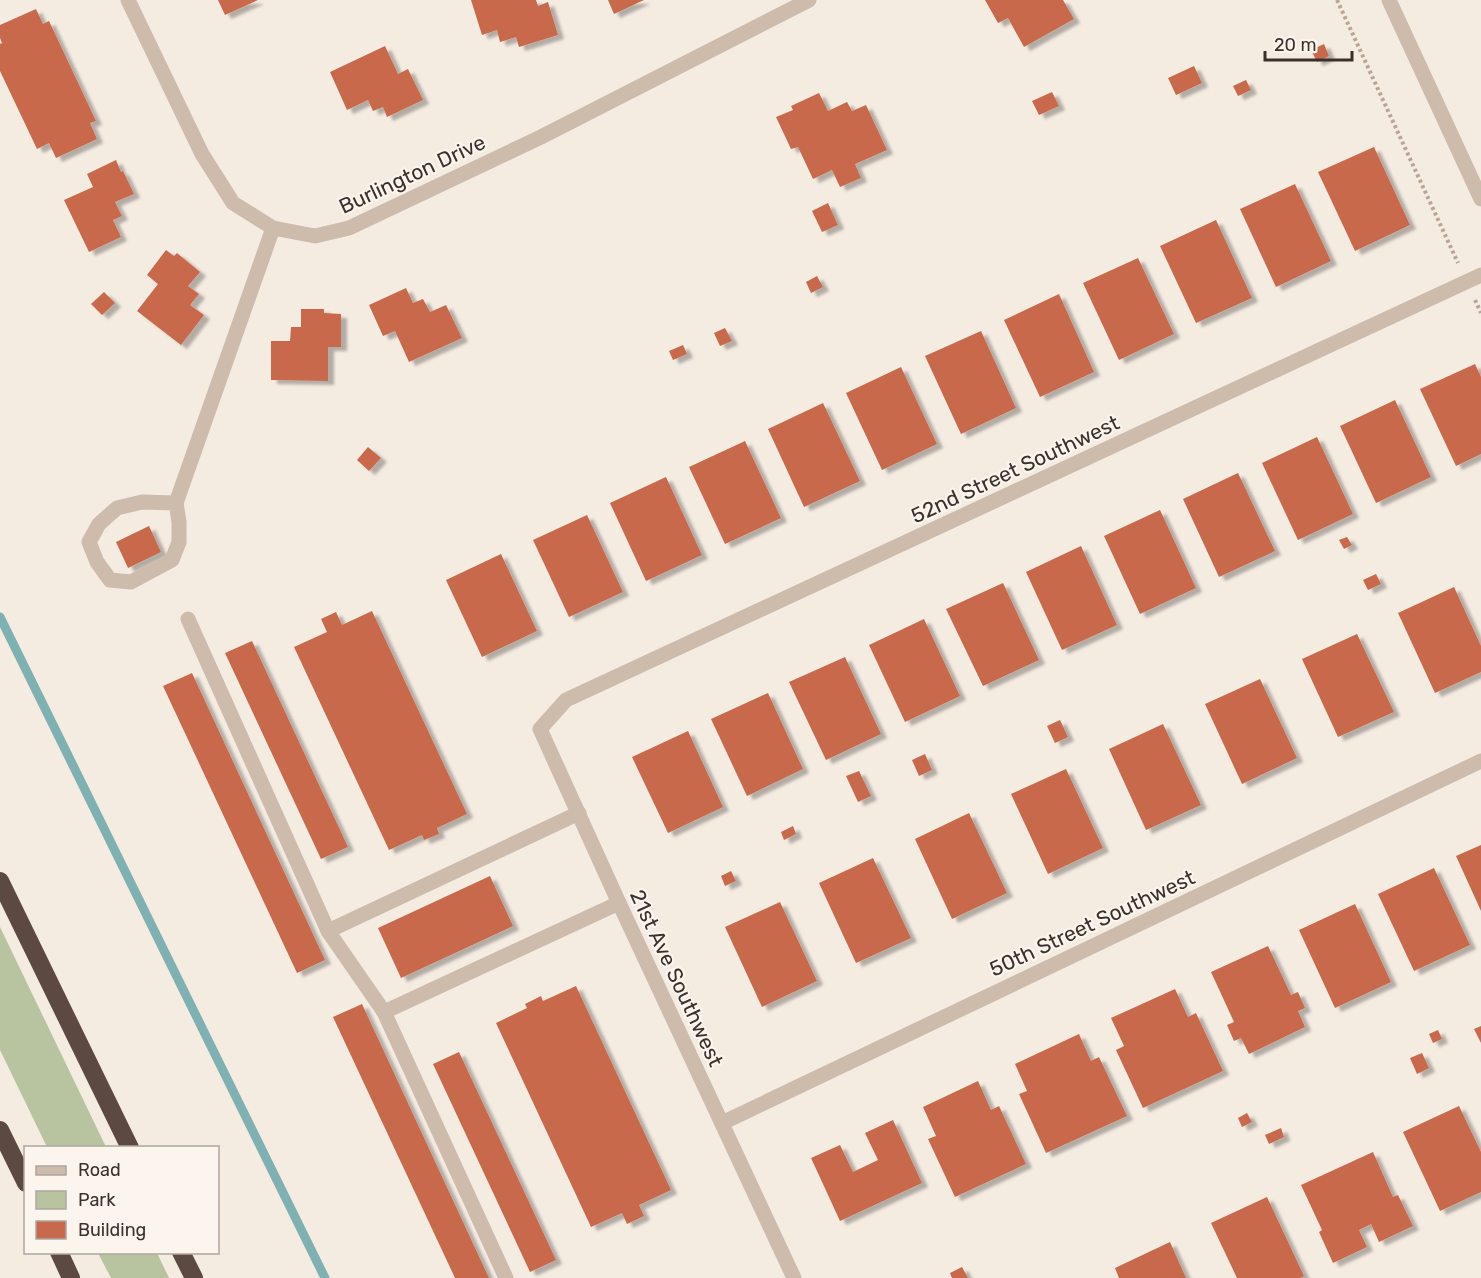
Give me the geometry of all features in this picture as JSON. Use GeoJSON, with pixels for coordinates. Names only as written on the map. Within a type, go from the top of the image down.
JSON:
{"type":"FeatureCollection","features":[{"type":"Feature","properties":{"kind":"highway"},"geometry":{"type":"LineString","coordinates":[[0,881],[129,1146]]}},
{"type":"Feature","properties":{"kind":"highway"},"geometry":{"type":"LineString","coordinates":[[0,1130],[24,1179]]}},
{"type":"Feature","properties":{"kind":"highway"},"geometry":{"type":"LineString","coordinates":[[59,1254],[71,1278]]}},
{"type":"Feature","properties":{"kind":"highway"},"geometry":{"type":"LineString","coordinates":[[183,1254],[194,1278]]}},
{"type":"Feature","properties":{"kind":"street","name":"Burlington Drive"},"geometry":{"type":"LineString","coordinates":[[128,0],[202,154],[233,203],[273,228],[315,236],[349,228],[541,137],[809,0]]}},
{"type":"Feature","properties":{"kind":"street"},"geometry":{"type":"LineString","coordinates":[[1389,0],[1481,199]]}},
{"type":"Feature","properties":{"kind":"street"},"geometry":{"type":"LineString","coordinates":[[176,503],[142,502],[117,508],[99,524],[89,542],[97,562],[110,580],[131,582],[172,560],[179,542],[176,503],[273,228]]}},
{"type":"Feature","properties":{"kind":"street","name":"52nd Street Southwest"},"geometry":{"type":"LineString","coordinates":[[566,700],[1481,275]]}},
{"type":"Feature","properties":{"kind":"street"},"geometry":{"type":"LineString","coordinates":[[188,620],[328,931],[384,1012],[506,1278]]}},
{"type":"Feature","properties":{"kind":"street","name":"21st Ave Southwest"},"geometry":{"type":"LineString","coordinates":[[566,700],[540,729],[794,1278]]}},
{"type":"Feature","properties":{"kind":"street","name":"50th Street Southwest"},"geometry":{"type":"LineString","coordinates":[[722,1123],[1481,761]]}},
{"type":"Feature","properties":{"kind":"street"},"geometry":{"type":"LineString","coordinates":[[328,931],[579,813]]}},
{"type":"Feature","properties":{"kind":"street"},"geometry":{"type":"LineString","coordinates":[[384,1012],[619,903]]}},
{"type":"Feature","properties":{"kind":"path"},"geometry":{"type":"LineString","coordinates":[[1337,0],[1481,313]]}},
{"type":"Feature","properties":{"kind":"green space"},"geometry":{"type":"Polygon","coordinates":[[[0,927],[106,1146],[47,1146],[0,1050],[0,927]]]}},
{"type":"Feature","properties":{"kind":"green space"},"geometry":{"type":"Polygon","coordinates":[[[99,1254],[157,1254],[169,1278],[111,1278],[99,1254]]]}},
{"type":"Feature","properties":{"kind":"building"},"geometry":{"type":"Polygon","coordinates":[[[218,0],[258,0],[225,15],[218,0]]]}},
{"type":"Feature","properties":{"kind":"building"},"geometry":{"type":"Polygon","coordinates":[[[471,0],[536,0],[538,6],[548,2],[558,35],[519,47],[516,37],[500,42],[497,30],[482,35],[471,0]]]}},
{"type":"Feature","properties":{"kind":"building"},"geometry":{"type":"Polygon","coordinates":[[[608,0],[644,0],[614,14],[608,0]]]}},
{"type":"Feature","properties":{"kind":"building"},"geometry":{"type":"Polygon","coordinates":[[[985,0],[1063,0],[1074,19],[1024,47],[1008,18],[998,23],[985,0]]]}},
{"type":"Feature","properties":{"kind":"building"},"geometry":{"type":"Polygon","coordinates":[[[36,9],[43,24],[49,21],[96,121],[90,123],[97,139],[56,158],[49,143],[37,149],[0,71],[0,44],[2,43],[0,25],[36,9]]]}},
{"type":"Feature","properties":{"kind":"building"},"geometry":{"type":"Polygon","coordinates":[[[1324,44],[1329,56],[1317,62],[1311,50],[1324,44]]]}},
{"type":"Feature","properties":{"kind":"building"},"geometry":{"type":"Polygon","coordinates":[[[385,46],[398,74],[408,69],[423,100],[387,117],[383,107],[373,111],[368,100],[347,110],[330,72],[385,46]]]}},
{"type":"Feature","properties":{"kind":"building"},"geometry":{"type":"Polygon","coordinates":[[[1194,66],[1202,83],[1176,95],[1168,78],[1194,66]]]}},
{"type":"Feature","properties":{"kind":"building"},"geometry":{"type":"Polygon","coordinates":[[[1246,80],[1251,90],[1238,96],[1233,86],[1246,80]]]}},
{"type":"Feature","properties":{"kind":"building"},"geometry":{"type":"Polygon","coordinates":[[[1052,92],[1059,106],[1039,115],[1032,101],[1052,92]]]}},
{"type":"Feature","properties":{"kind":"building"},"geometry":{"type":"Polygon","coordinates":[[[819,93],[828,111],[847,102],[852,111],[866,105],[887,150],[855,164],[861,178],[840,187],[832,170],[813,179],[798,147],[791,149],[776,117],[793,110],[791,106],[819,93]]]}},
{"type":"Feature","properties":{"kind":"building"},"geometry":{"type":"Polygon","coordinates":[[[1374,147],[1410,225],[1355,251],[1318,172],[1374,147]]]}},
{"type":"Feature","properties":{"kind":"building"},"geometry":{"type":"Polygon","coordinates":[[[116,160],[134,194],[115,202],[122,216],[113,220],[121,237],[89,252],[64,200],[93,187],[87,174],[116,160]]]}},
{"type":"Feature","properties":{"kind":"building"},"geometry":{"type":"Polygon","coordinates":[[[1295,184],[1331,261],[1276,287],[1240,209],[1295,184]]]}},
{"type":"Feature","properties":{"kind":"building"},"geometry":{"type":"Polygon","coordinates":[[[828,203],[838,225],[822,232],[812,211],[828,203]]]}},
{"type":"Feature","properties":{"kind":"building"},"geometry":{"type":"Polygon","coordinates":[[[1216,220],[1252,298],[1196,323],[1160,246],[1216,220]]]}},
{"type":"Feature","properties":{"kind":"building"},"geometry":{"type":"Polygon","coordinates":[[[166,250],[174,256],[177,253],[200,272],[188,286],[199,294],[190,305],[204,315],[181,345],[137,311],[158,284],[147,275],[166,250]]]}},
{"type":"Feature","properties":{"kind":"building"},"geometry":{"type":"Polygon","coordinates":[[[1138,258],[1174,334],[1119,360],[1083,283],[1138,258]]]}},
{"type":"Feature","properties":{"kind":"building"},"geometry":{"type":"Polygon","coordinates":[[[817,276],[823,287],[811,293],[806,282],[817,276]]]}},
{"type":"Feature","properties":{"kind":"building"},"geometry":{"type":"Polygon","coordinates":[[[406,288],[413,303],[423,299],[430,312],[446,305],[462,338],[409,362],[395,331],[383,336],[369,305],[406,288]]]}},
{"type":"Feature","properties":{"kind":"building"},"geometry":{"type":"Polygon","coordinates":[[[104,292],[115,303],[102,315],[91,304],[104,292]]]}},
{"type":"Feature","properties":{"kind":"building"},"geometry":{"type":"Polygon","coordinates":[[[1059,294],[1094,372],[1040,397],[1004,320],[1059,294]]]}},
{"type":"Feature","properties":{"kind":"building"},"geometry":{"type":"Polygon","coordinates":[[[301,309],[324,309],[324,313],[341,314],[341,347],[328,347],[328,381],[271,380],[271,341],[290,341],[291,327],[301,327],[301,309]]]}},
{"type":"Feature","properties":{"kind":"building"},"geometry":{"type":"Polygon","coordinates":[[[725,328],[732,341],[720,346],[714,333],[725,328]]]}},
{"type":"Feature","properties":{"kind":"building"},"geometry":{"type":"Polygon","coordinates":[[[981,331],[1016,408],[961,434],[925,356],[981,331]]]}},
{"type":"Feature","properties":{"kind":"building"},"geometry":{"type":"Polygon","coordinates":[[[683,345],[687,354],[673,360],[669,351],[683,345]]]}},
{"type":"Feature","properties":{"kind":"building"},"geometry":{"type":"Polygon","coordinates":[[[1475,364],[1481,377],[1481,454],[1456,466],[1420,389],[1475,364]]]}},
{"type":"Feature","properties":{"kind":"building"},"geometry":{"type":"Polygon","coordinates":[[[901,367],[937,444],[882,470],[846,393],[901,367]]]}},
{"type":"Feature","properties":{"kind":"building"},"geometry":{"type":"Polygon","coordinates":[[[1395,400],[1431,477],[1376,503],[1340,426],[1395,400]]]}},
{"type":"Feature","properties":{"kind":"building"},"geometry":{"type":"Polygon","coordinates":[[[823,403],[860,481],[804,507],[768,429],[823,403]]]}},
{"type":"Feature","properties":{"kind":"building"},"geometry":{"type":"Polygon","coordinates":[[[1317,437],[1353,514],[1298,540],[1262,463],[1317,437]]]}},
{"type":"Feature","properties":{"kind":"building"},"geometry":{"type":"Polygon","coordinates":[[[745,441],[781,518],[725,544],[689,467],[745,441]]]}},
{"type":"Feature","properties":{"kind":"building"},"geometry":{"type":"Polygon","coordinates":[[[368,447],[381,458],[369,471],[357,460],[368,447]]]}},
{"type":"Feature","properties":{"kind":"building"},"geometry":{"type":"Polygon","coordinates":[[[1238,473],[1275,551],[1219,577],[1183,499],[1238,473]]]}},
{"type":"Feature","properties":{"kind":"building"},"geometry":{"type":"Polygon","coordinates":[[[666,477],[702,555],[646,581],[610,503],[666,477]]]}},
{"type":"Feature","properties":{"kind":"building"},"geometry":{"type":"Polygon","coordinates":[[[1160,510],[1196,588],[1140,614],[1104,536],[1160,510]]]}},
{"type":"Feature","properties":{"kind":"building"},"geometry":{"type":"Polygon","coordinates":[[[587,515],[623,592],[569,617],[533,540],[587,515]]]}},
{"type":"Feature","properties":{"kind":"building"},"geometry":{"type":"Polygon","coordinates":[[[149,526],[161,552],[128,568],[116,542],[149,526]]]}},
{"type":"Feature","properties":{"kind":"building"},"geometry":{"type":"Polygon","coordinates":[[[1347,537],[1352,545],[1344,549],[1339,540],[1347,537]]]}},
{"type":"Feature","properties":{"kind":"building"},"geometry":{"type":"Polygon","coordinates":[[[1081,546],[1117,625],[1062,650],[1026,572],[1081,546]]]}},
{"type":"Feature","properties":{"kind":"building"},"geometry":{"type":"Polygon","coordinates":[[[501,554],[537,631],[482,657],[446,580],[501,554]]]}},
{"type":"Feature","properties":{"kind":"building"},"geometry":{"type":"Polygon","coordinates":[[[1376,574],[1381,584],[1368,590],[1363,580],[1376,574]]]}},
{"type":"Feature","properties":{"kind":"building"},"geometry":{"type":"Polygon","coordinates":[[[1003,583],[1039,660],[983,686],[946,609],[1003,583]]]}},
{"type":"Feature","properties":{"kind":"building"},"geometry":{"type":"Polygon","coordinates":[[[1454,587],[1481,646],[1481,672],[1435,693],[1398,613],[1454,587]]]}},
{"type":"Feature","properties":{"kind":"building"},"geometry":{"type":"Polygon","coordinates":[[[372,611],[467,814],[437,828],[439,834],[424,840],[422,835],[389,850],[294,647],[327,632],[321,619],[336,612],[342,625],[372,611]]]}},
{"type":"Feature","properties":{"kind":"building"},"geometry":{"type":"Polygon","coordinates":[[[924,619],[960,696],[905,722],[869,645],[924,619]]]}},
{"type":"Feature","properties":{"kind":"building"},"geometry":{"type":"Polygon","coordinates":[[[1357,634],[1394,712],[1338,737],[1302,659],[1357,634]]]}},
{"type":"Feature","properties":{"kind":"building"},"geometry":{"type":"Polygon","coordinates":[[[252,641],[348,847],[321,859],[225,653],[252,641]]]}},
{"type":"Feature","properties":{"kind":"building"},"geometry":{"type":"Polygon","coordinates":[[[845,657],[881,734],[826,760],[789,682],[845,657]]]}},
{"type":"Feature","properties":{"kind":"building"},"geometry":{"type":"Polygon","coordinates":[[[192,673],[325,960],[297,973],[163,686],[192,673]]]}},
{"type":"Feature","properties":{"kind":"building"},"geometry":{"type":"Polygon","coordinates":[[[1260,679],[1297,758],[1242,784],[1205,704],[1260,679]]]}},
{"type":"Feature","properties":{"kind":"building"},"geometry":{"type":"Polygon","coordinates":[[[768,693],[803,769],[747,796],[711,719],[768,693]]]}},
{"type":"Feature","properties":{"kind":"building"},"geometry":{"type":"Polygon","coordinates":[[[1060,720],[1068,737],[1055,743],[1047,726],[1060,720]]]}},
{"type":"Feature","properties":{"kind":"building"},"geometry":{"type":"Polygon","coordinates":[[[1163,724],[1201,805],[1146,830],[1109,749],[1163,724]]]}},
{"type":"Feature","properties":{"kind":"building"},"geometry":{"type":"Polygon","coordinates":[[[688,731],[723,807],[668,833],[632,757],[688,731]]]}},
{"type":"Feature","properties":{"kind":"building"},"geometry":{"type":"Polygon","coordinates":[[[925,754],[932,770],[919,776],[912,760],[925,754]]]}},
{"type":"Feature","properties":{"kind":"building"},"geometry":{"type":"Polygon","coordinates":[[[1066,769],[1103,848],[1048,874],[1011,794],[1066,769]]]}},
{"type":"Feature","properties":{"kind":"building"},"geometry":{"type":"Polygon","coordinates":[[[859,771],[871,796],[858,802],[846,776],[859,771]]]}},
{"type":"Feature","properties":{"kind":"building"},"geometry":{"type":"Polygon","coordinates":[[[969,813],[1007,893],[952,919],[915,839],[969,813]]]}},
{"type":"Feature","properties":{"kind":"building"},"geometry":{"type":"Polygon","coordinates":[[[793,826],[796,834],[784,840],[781,832],[793,826]]]}},
{"type":"Feature","properties":{"kind":"building"},"geometry":{"type":"Polygon","coordinates":[[[1481,845],[1481,911],[1456,856],[1481,845]]]}},
{"type":"Feature","properties":{"kind":"building"},"geometry":{"type":"Polygon","coordinates":[[[873,858],[911,938],[856,963],[819,883],[873,858]]]}},
{"type":"Feature","properties":{"kind":"building"},"geometry":{"type":"Polygon","coordinates":[[[1434,868],[1470,945],[1414,971],[1378,894],[1434,868]]]}},
{"type":"Feature","properties":{"kind":"building"},"geometry":{"type":"Polygon","coordinates":[[[731,871],[736,881],[725,886],[721,876],[731,871]]]}},
{"type":"Feature","properties":{"kind":"building"},"geometry":{"type":"Polygon","coordinates":[[[490,876],[513,926],[401,978],[378,928],[490,876]]]}},
{"type":"Feature","properties":{"kind":"building"},"geometry":{"type":"Polygon","coordinates":[[[780,902],[817,981],[762,1007],[725,927],[780,902]]]}},
{"type":"Feature","properties":{"kind":"building"},"geometry":{"type":"Polygon","coordinates":[[[1355,904],[1391,982],[1335,1008],[1299,930],[1355,904]]]}},
{"type":"Feature","properties":{"kind":"building"},"geometry":{"type":"Polygon","coordinates":[[[1268,946],[1291,995],[1298,992],[1305,1008],[1298,1011],[1305,1027],[1249,1054],[1241,1038],[1234,1041],[1227,1025],[1234,1022],[1211,972],[1268,946]]]}},
{"type":"Feature","properties":{"kind":"building"},"geometry":{"type":"Polygon","coordinates":[[[576,986],[671,1190],[639,1205],[644,1216],[627,1224],[622,1213],[591,1227],[496,1023],[527,1008],[525,1004],[541,996],[543,1001],[576,986]]]}},
{"type":"Feature","properties":{"kind":"building"},"geometry":{"type":"Polygon","coordinates":[[[1175,989],[1188,1017],[1196,1013],[1223,1071],[1143,1108],[1116,1050],[1124,1046],[1111,1018],[1175,989]]]}},
{"type":"Feature","properties":{"kind":"building"},"geometry":{"type":"Polygon","coordinates":[[[362,1004],[489,1278],[455,1278],[333,1017],[362,1004]]]}},
{"type":"Feature","properties":{"kind":"building"},"geometry":{"type":"Polygon","coordinates":[[[1481,1026],[1481,1043],[1474,1029],[1481,1026]]]}},
{"type":"Feature","properties":{"kind":"building"},"geometry":{"type":"Polygon","coordinates":[[[1438,1030],[1442,1039],[1433,1043],[1429,1034],[1438,1030]]]}},
{"type":"Feature","properties":{"kind":"building"},"geometry":{"type":"Polygon","coordinates":[[[1079,1034],[1091,1061],[1099,1057],[1127,1116],[1046,1153],[1019,1094],[1027,1091],[1015,1064],[1079,1034]]]}},
{"type":"Feature","properties":{"kind":"building"},"geometry":{"type":"Polygon","coordinates":[[[459,1052],[556,1260],[530,1272],[433,1064],[459,1052]]]}},
{"type":"Feature","properties":{"kind":"building"},"geometry":{"type":"Polygon","coordinates":[[[1422,1053],[1429,1068],[1417,1074],[1410,1058],[1422,1053]]]}},
{"type":"Feature","properties":{"kind":"building"},"geometry":{"type":"Polygon","coordinates":[[[978,1081],[991,1110],[999,1106],[1026,1164],[955,1197],[928,1139],[936,1136],[923,1107],[978,1081]]]}},
{"type":"Feature","properties":{"kind":"building"},"geometry":{"type":"Polygon","coordinates":[[[1459,1106],[1481,1152],[1481,1192],[1440,1211],[1403,1132],[1459,1106]]]}},
{"type":"Feature","properties":{"kind":"building"},"geometry":{"type":"Polygon","coordinates":[[[1247,1113],[1252,1122],[1242,1127],[1238,1118],[1247,1113]]]}},
{"type":"Feature","properties":{"kind":"building"},"geometry":{"type":"Polygon","coordinates":[[[893,1120],[922,1183],[840,1221],[811,1158],[840,1145],[853,1172],[878,1160],[865,1133],[893,1120]]]}},
{"type":"Feature","properties":{"kind":"building"},"geometry":{"type":"Polygon","coordinates":[[[1281,1128],[1284,1137],[1269,1144],[1265,1135],[1281,1128]]]}},
{"type":"Feature","properties":{"kind":"building"},"geometry":{"type":"Polygon","coordinates":[[[1373,1152],[1393,1197],[1398,1195],[1413,1226],[1379,1242],[1371,1224],[1359,1230],[1367,1247],[1333,1263],[1319,1232],[1322,1230],[1301,1185],[1373,1152]]]}},
{"type":"Feature","properties":{"kind":"building"},"geometry":{"type":"Polygon","coordinates":[[[1267,1197],[1304,1276],[1300,1278],[1237,1278],[1211,1223],[1267,1197]]]}},
{"type":"Feature","properties":{"kind":"building"},"geometry":{"type":"Polygon","coordinates":[[[1170,1242],[1186,1278],[1119,1278],[1115,1268],[1170,1242]]]}},
{"type":"Feature","properties":{"kind":"building"},"geometry":{"type":"Polygon","coordinates":[[[962,1267],[968,1278],[952,1278],[950,1273],[962,1267]]]}},
{"type":"Feature","properties":{"kind":"waterway"},"geometry":{"type":"LineString","coordinates":[[0,617],[325,1278]]}}]}
